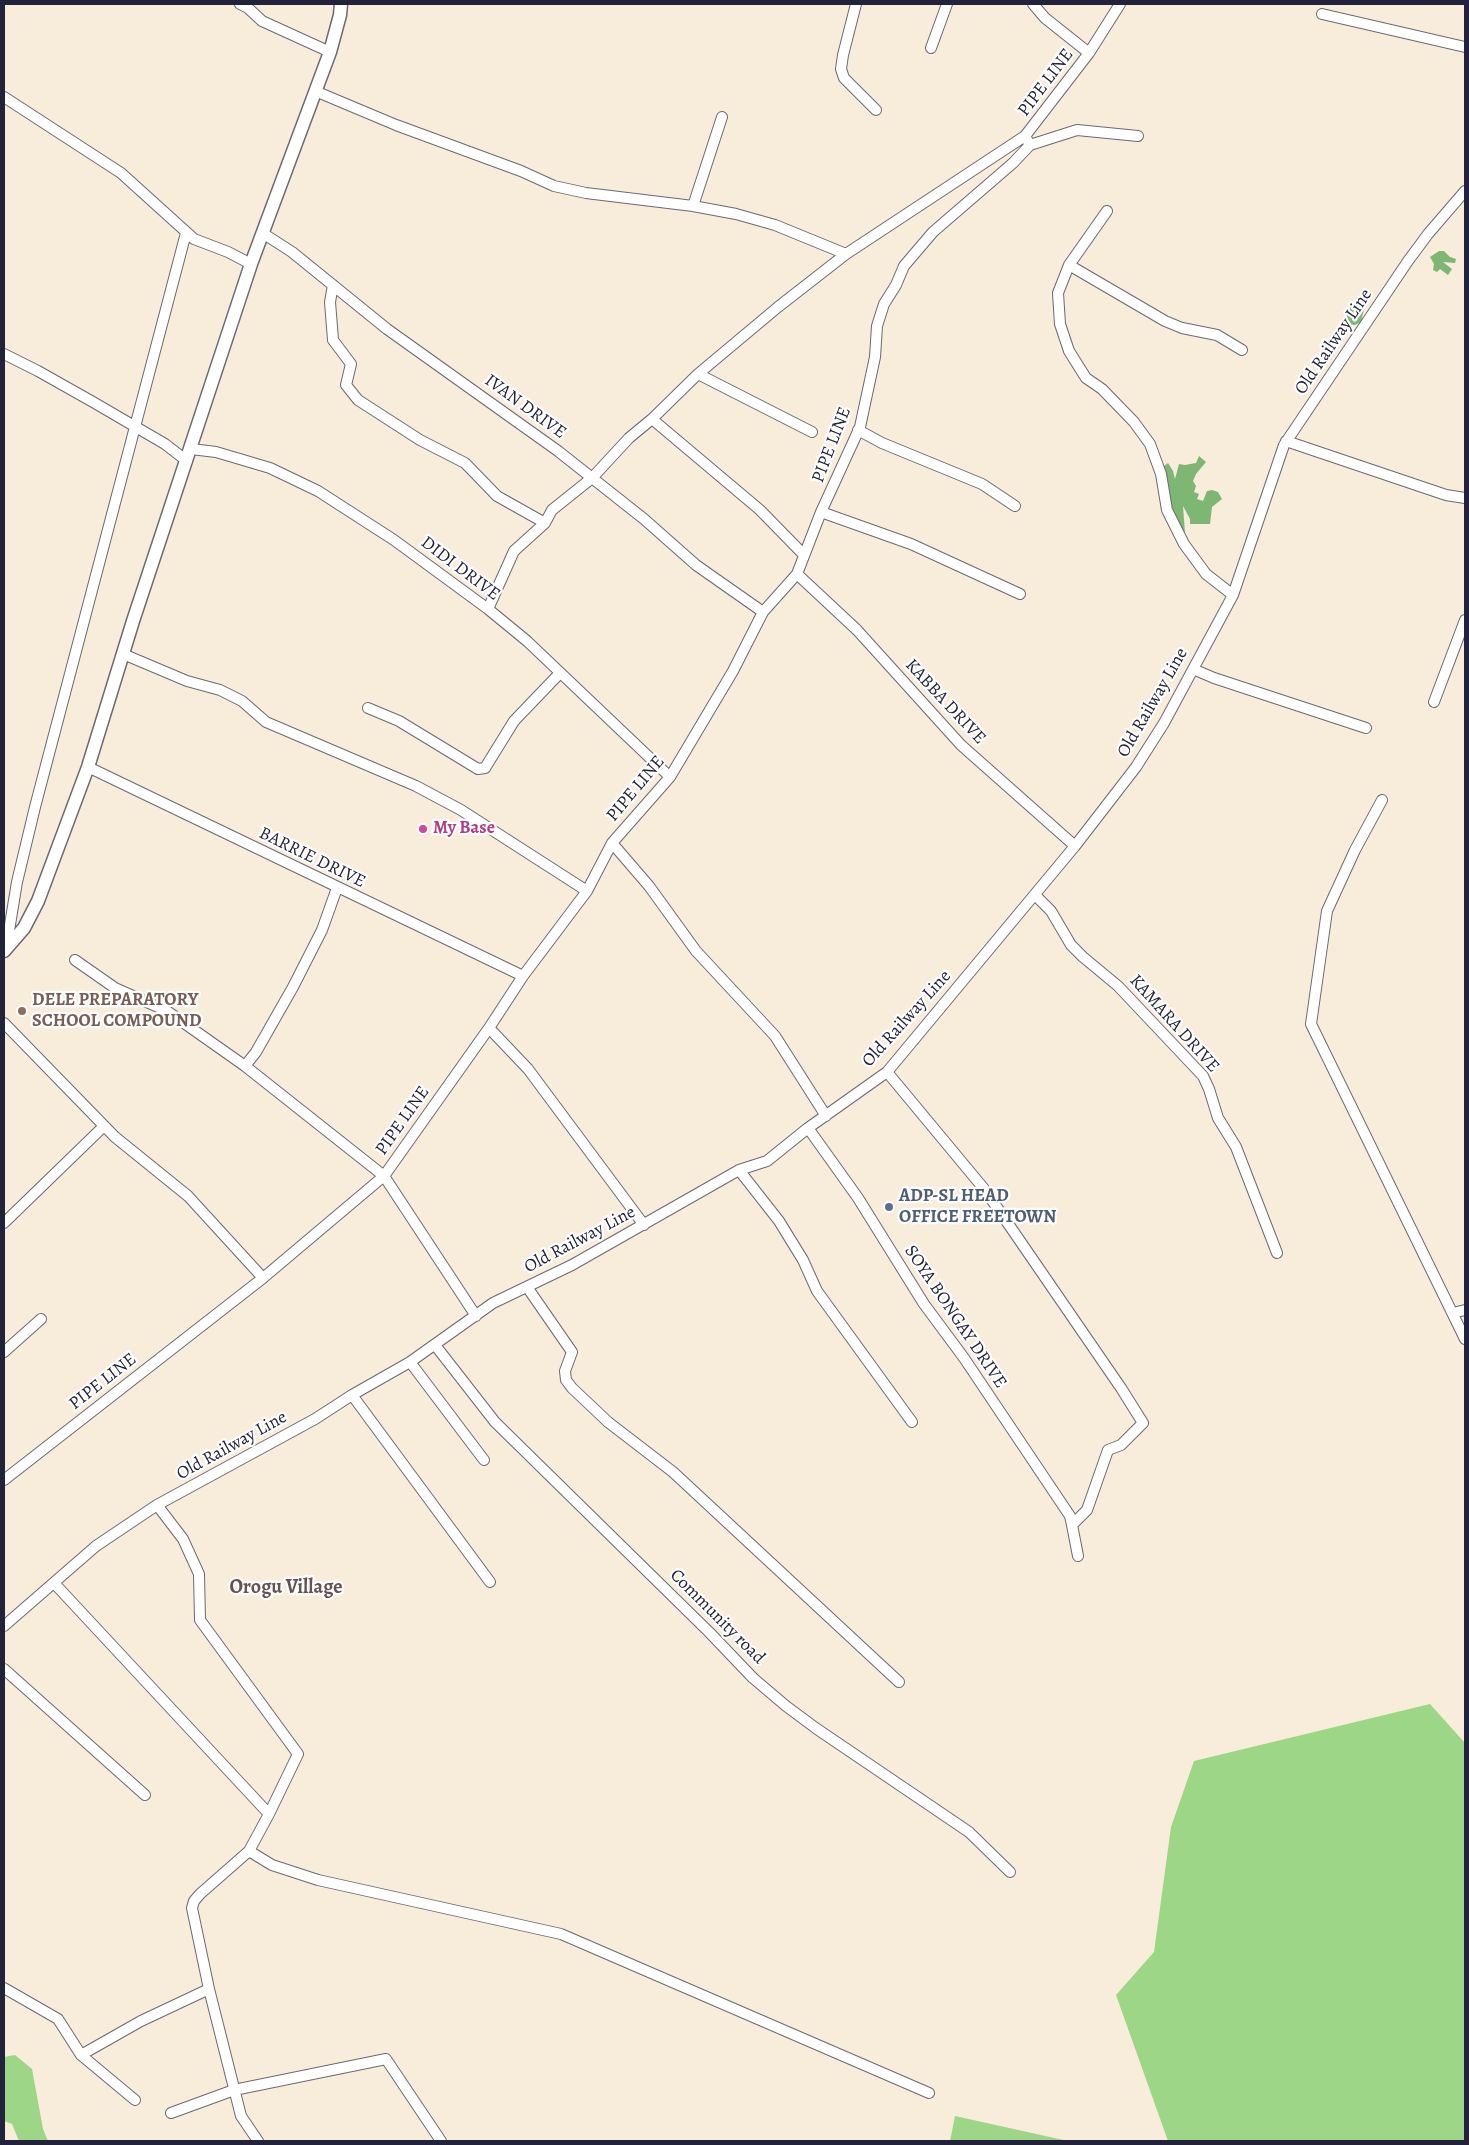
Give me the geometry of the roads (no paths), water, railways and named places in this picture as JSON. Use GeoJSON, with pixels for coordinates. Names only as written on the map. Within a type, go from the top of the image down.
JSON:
{"type":"FeatureCollection","features":[{"type":"Feature","properties":{"kind":"street"},"geometry":{"type":"LineString","coordinates":[[240,4],[248,8],[262,21],[330,52]]}},
{"type":"Feature","properties":{"kind":"street"},"geometry":{"type":"LineString","coordinates":[[5,950],[24,928],[38,901],[88,767],[123,654],[251,264],[264,234],[330,52],[341,4]]}},
{"type":"Feature","properties":{"kind":"street"},"geometry":{"type":"LineString","coordinates":[[856,4],[841,69],[844,78],[876,110]]}},
{"type":"Feature","properties":{"kind":"street"},"geometry":{"type":"LineString","coordinates":[[931,48],[947,4]]}},
{"type":"Feature","properties":{"kind":"street"},"geometry":{"type":"LineString","coordinates":[[1033,4],[1045,18],[1089,53]]}},
{"type":"Feature","properties":{"kind":"street","name":"PIPE LINE"},"geometry":{"type":"LineString","coordinates":[[4,1480],[263,1278],[384,1176],[489,1028],[523,976],[587,891],[612,843],[670,777],[733,671],[763,612],[797,574],[821,512],[858,430],[875,358],[877,326],[884,304],[896,285],[904,266],[933,232],[1013,163],[1089,53],[1120,4]]}},
{"type":"Feature","properties":{"kind":"street"},"geometry":{"type":"LineString","coordinates":[[1322,14],[1465,47]]}},
{"type":"Feature","properties":{"kind":"street"},"geometry":{"type":"LineString","coordinates":[[315,91],[396,125],[520,171],[554,186],[586,193],[693,206],[775,225],[846,254]]}},
{"type":"Feature","properties":{"kind":"street"},"geometry":{"type":"LineString","coordinates":[[4,97],[121,173],[194,239],[228,252],[251,264]]}},
{"type":"Feature","properties":{"kind":"street"},"geometry":{"type":"LineString","coordinates":[[693,206],[722,117]]}},
{"type":"Feature","properties":{"kind":"street"},"geometry":{"type":"LineString","coordinates":[[488,609],[514,551],[545,523],[552,510],[592,478],[628,438],[652,419],[698,374],[778,307],[846,254],[1028,140],[1077,130],[1138,136]]}},
{"type":"Feature","properties":{"kind":"street","name":"Old Railway Line"},"geometry":{"type":"LineString","coordinates":[[4,1626],[96,1546],[157,1505],[315,1419],[352,1395],[410,1362],[493,1303],[572,1265],[739,1170],[767,1161],[808,1128],[887,1072],[1075,846],[1136,767],[1164,723],[1233,595],[1286,442],[1423,241],[1465,191]]}},
{"type":"Feature","properties":{"kind":"street"},"geometry":{"type":"LineString","coordinates":[[1106,211],[1069,265],[1058,294],[1060,324],[1069,351],[1086,378],[1102,389],[1134,422],[1150,444],[1161,474],[1167,510],[1184,544],[1206,574],[1233,595]]}},
{"type":"Feature","properties":{"kind":"street"},"geometry":{"type":"LineString","coordinates":[[5,950],[17,882],[35,807],[186,233]]}},
{"type":"Feature","properties":{"kind":"street","name":"IVAN DRIVE"},"geometry":{"type":"LineString","coordinates":[[264,234],[292,252],[388,329],[558,451],[644,519],[696,565],[763,612]]}},
{"type":"Feature","properties":{"kind":"street"},"geometry":{"type":"LineString","coordinates":[[1069,265],[1166,322],[1182,328],[1217,336],[1242,350]]}},
{"type":"Feature","properties":{"kind":"street"},"geometry":{"type":"LineString","coordinates":[[332,285],[330,302],[333,340],[351,364],[346,384],[358,400],[420,440],[465,463],[497,496],[545,523]]}},
{"type":"Feature","properties":{"kind":"street"},"geometry":{"type":"LineString","coordinates":[[4,354],[189,455]]}},
{"type":"Feature","properties":{"kind":"street"},"geometry":{"type":"LineString","coordinates":[[698,374],[812,432]]}},
{"type":"Feature","properties":{"kind":"street"},"geometry":{"type":"LineString","coordinates":[[652,419],[760,510],[804,555]]}},
{"type":"Feature","properties":{"kind":"street"},"geometry":{"type":"LineString","coordinates":[[858,430],[882,443],[982,484],[1015,506]]}},
{"type":"Feature","properties":{"kind":"street"},"geometry":{"type":"LineString","coordinates":[[1286,442],[1446,495],[1465,498]]}},
{"type":"Feature","properties":{"kind":"street","name":"DIDI DRIVE"},"geometry":{"type":"LineString","coordinates":[[189,455],[216,452],[270,468],[318,491],[394,540],[488,609],[560,673],[670,777]]}},
{"type":"Feature","properties":{"kind":"street"},"geometry":{"type":"LineString","coordinates":[[821,512],[911,544],[1020,594]]}},
{"type":"Feature","properties":{"kind":"street","name":"KABBA DRIVE"},"geometry":{"type":"LineString","coordinates":[[797,574],[857,630],[960,744],[1075,846]]}},
{"type":"Feature","properties":{"kind":"street"},"geometry":{"type":"LineString","coordinates":[[1434,702],[1465,620]]}},
{"type":"Feature","properties":{"kind":"street"},"geometry":{"type":"LineString","coordinates":[[123,654],[187,681],[220,690],[242,700],[266,722],[416,786],[461,810],[587,891]]}},
{"type":"Feature","properties":{"kind":"street"},"geometry":{"type":"LineString","coordinates":[[1193,669],[1214,678],[1366,728]]}},
{"type":"Feature","properties":{"kind":"street"},"geometry":{"type":"LineString","coordinates":[[368,708],[399,721],[478,769],[485,768],[514,721],[560,673]]}},
{"type":"Feature","properties":{"kind":"street","name":"BARRIE DRIVE"},"geometry":{"type":"LineString","coordinates":[[88,767],[523,976]]}},
{"type":"Feature","properties":{"kind":"street"},"geometry":{"type":"LineString","coordinates":[[1382,800],[1355,850],[1327,912],[1311,1024],[1465,1339]]}},
{"type":"Feature","properties":{"kind":"street"},"geometry":{"type":"LineString","coordinates":[[612,843],[650,886],[696,951],[775,1036],[791,1058],[826,1116]]}},
{"type":"Feature","properties":{"kind":"street"},"geometry":{"type":"LineString","coordinates":[[245,1066],[256,1052],[293,987],[322,930],[337,888]]}},
{"type":"Feature","properties":{"kind":"street","name":"KAMARA DRIVE"},"geometry":{"type":"LineString","coordinates":[[1035,894],[1051,911],[1071,945],[1118,986],[1203,1076],[1209,1088],[1218,1118],[1236,1148],[1277,1253]]}},
{"type":"Feature","properties":{"kind":"street"},"geometry":{"type":"LineString","coordinates":[[75,960],[115,988],[166,1011],[245,1066],[384,1176],[476,1316]]}},
{"type":"Feature","properties":{"kind":"street"},"geometry":{"type":"LineString","coordinates":[[4,1023],[104,1126],[188,1196],[263,1278]]}},
{"type":"Feature","properties":{"kind":"street"},"geometry":{"type":"LineString","coordinates":[[489,1028],[528,1069],[644,1225]]}},
{"type":"Feature","properties":{"kind":"street"},"geometry":{"type":"LineString","coordinates":[[887,1072],[984,1190],[1122,1388],[1143,1423],[1121,1445],[1108,1450],[1087,1510],[1072,1525]]}},
{"type":"Feature","properties":{"kind":"street"},"geometry":{"type":"LineString","coordinates":[[4,1223],[104,1126]]}},
{"type":"Feature","properties":{"kind":"street","name":"SOYA BONGAY DRIVE"},"geometry":{"type":"LineString","coordinates":[[808,1128],[858,1198],[924,1304],[964,1358],[1070,1516],[1078,1556]]}},
{"type":"Feature","properties":{"kind":"street"},"geometry":{"type":"LineString","coordinates":[[739,1170],[779,1221],[803,1260],[817,1291],[912,1422]]}},
{"type":"Feature","properties":{"kind":"street"},"geometry":{"type":"LineString","coordinates":[[526,1287],[572,1352],[565,1371],[566,1380],[572,1388],[608,1422],[673,1472],[899,1682]]}},
{"type":"Feature","properties":{"kind":"street"},"geometry":{"type":"LineString","coordinates":[[1453,1313],[1465,1310]]}},
{"type":"Feature","properties":{"kind":"street"},"geometry":{"type":"LineString","coordinates":[[4,1352],[41,1320]]}},
{"type":"Feature","properties":{"kind":"street","name":"Community road"},"geometry":{"type":"LineString","coordinates":[[435,1345],[495,1422],[710,1633],[753,1678],[817,1729],[969,1832],[1010,1872]]}},
{"type":"Feature","properties":{"kind":"street"},"geometry":{"type":"LineString","coordinates":[[410,1362],[484,1460]]}},
{"type":"Feature","properties":{"kind":"street"},"geometry":{"type":"LineString","coordinates":[[352,1395],[490,1582]]}},
{"type":"Feature","properties":{"kind":"street"},"geometry":{"type":"LineString","coordinates":[[157,1505],[183,1539],[199,1574],[200,1620],[298,1754],[249,1851],[194,1901],[192,1908],[209,1988],[241,2116],[258,2141]]}},
{"type":"Feature","properties":{"kind":"street"},"geometry":{"type":"LineString","coordinates":[[54,1583],[269,1814]]}},
{"type":"Feature","properties":{"kind":"street"},"geometry":{"type":"LineString","coordinates":[[4,1669],[145,1795]]}},
{"type":"Feature","properties":{"kind":"street"},"geometry":{"type":"LineString","coordinates":[[249,1851],[272,1865],[318,1880],[561,1934],[929,2093]]}},
{"type":"Feature","properties":{"kind":"street"},"geometry":{"type":"LineString","coordinates":[[4,1988],[58,2019],[81,2055],[135,2100]]}},
{"type":"Feature","properties":{"kind":"street"},"geometry":{"type":"LineString","coordinates":[[81,2055],[141,2021],[209,1988]]}},
{"type":"Feature","properties":{"kind":"street"},"geometry":{"type":"LineString","coordinates":[[171,2113],[234,2090],[386,2059],[441,2141]]}},
{"type":"Feature","properties":{"kind":"place","name":"My Base"},"geometry":{"type":"Point","coordinates":[423,829]}},
{"type":"Feature","properties":{"kind":"place","name":"DELE PREPARATORY SCHOOL COMPOUND"},"geometry":{"type":"Point","coordinates":[22,1011]}},
{"type":"Feature","properties":{"kind":"place","name":"ADP-SL HEAD OFFICE FREETOWN"},"geometry":{"type":"Point","coordinates":[889,1207]}},
{"type":"Feature","properties":{"kind":"district","name":"Orogu Village"},"geometry":{"type":"Point","coordinates":[286,1588]}}]}
